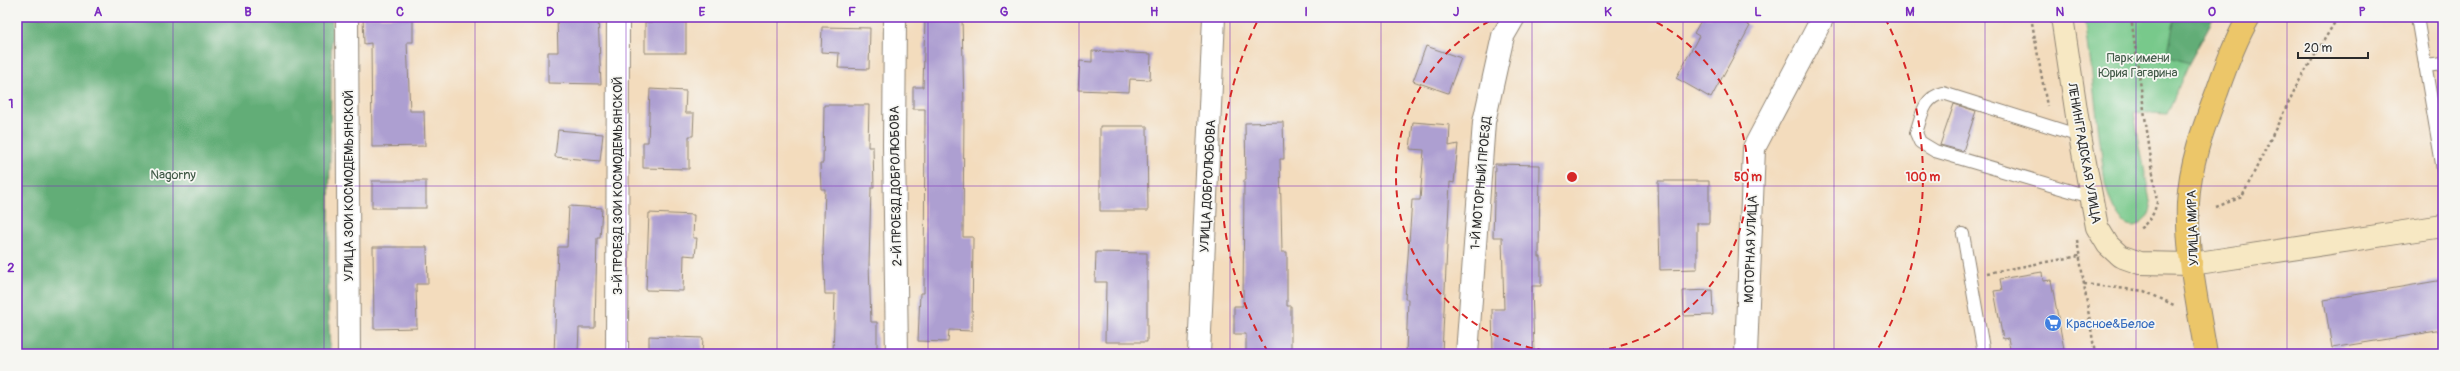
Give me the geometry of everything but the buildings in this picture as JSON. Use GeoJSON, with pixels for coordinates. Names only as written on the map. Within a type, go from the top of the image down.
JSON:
{"type":"FeatureCollection","features":[{"type":"Feature","properties":{"kind":"main road","name":"УЛИЦА МИРА"},"geometry":{"type":"LineString","coordinates":[[2206,354],[2192,264],[2188,204],[2191,174],[2197,143],[2237,37],[2249,17]]}},
{"type":"Feature","properties":{"kind":"street","name":"УЛИЦА ЗОИ КОСМОДЕМЬЯНСКОЙ"},"geometry":{"type":"LineString","coordinates":[[347,17],[349,354]]}},
{"type":"Feature","properties":{"kind":"street","name":"3-Й ПРОЕЗД ЗОИ КОСМОДЕМЬЯНСКОЙ"},"geometry":{"type":"LineString","coordinates":[[617,354],[618,17]]}},
{"type":"Feature","properties":{"kind":"street","name":"2-Й ПРОЕЗД ДОБРОЛЮБОВА"},"geometry":{"type":"LineString","coordinates":[[895,17],[894,145],[897,354]]}},
{"type":"Feature","properties":{"kind":"street","name":"УЛИЦА ДОБРОЛЮБОВА"},"geometry":{"type":"LineString","coordinates":[[1199,354],[1214,17]]}},
{"type":"Feature","properties":{"kind":"street","name":"1-Й МОТОРНЫЙ ПРОЕЗД"},"geometry":{"type":"LineString","coordinates":[[1467,354],[1484,122],[1503,36],[1514,17]]}},
{"type":"Feature","properties":{"kind":"street","name":"МОТОРНАЯ УЛИЦА"},"geometry":{"type":"LineString","coordinates":[[1746,354],[1754,148],[1823,17]]}},
{"type":"Feature","properties":{"kind":"street","name":"ЛЕНИНГРАДСКАЯ УЛИЦА"},"geometry":{"type":"LineString","coordinates":[[2062,17],[2080,136],[2097,227],[2108,245],[2120,256],[2140,263],[2192,264],[2443,226]]}},
{"type":"Feature","properties":{"kind":"lane"},"geometry":{"type":"LineString","coordinates":[[2416,17],[2443,170]]}},
{"type":"Feature","properties":{"kind":"lane"},"geometry":{"type":"LineString","coordinates":[[2425,66],[2443,64]]}},
{"type":"Feature","properties":{"kind":"lane"},"geometry":{"type":"LineString","coordinates":[[2080,136],[1943,93],[1933,95],[1926,102],[1916,133],[1920,142],[1934,151],[2091,197]]}},
{"type":"Feature","properties":{"kind":"lane"},"geometry":{"type":"LineString","coordinates":[[1963,234],[1984,354]]}},
{"type":"Feature","properties":{"kind":"path"},"geometry":{"type":"LineString","coordinates":[[2031,17],[2050,127]]}},
{"type":"Feature","properties":{"kind":"path"},"geometry":{"type":"LineString","coordinates":[[2131,17],[2157,202],[2154,214],[2148,223],[2138,230]]}},
{"type":"Feature","properties":{"kind":"path"},"geometry":{"type":"LineString","coordinates":[[2216,207],[2242,197],[2298,83],[2338,17]]}},
{"type":"Feature","properties":{"kind":"path"},"geometry":{"type":"LineString","coordinates":[[2076,234],[2095,354]]}},
{"type":"Feature","properties":{"kind":"path"},"geometry":{"type":"LineString","coordinates":[[1984,274],[2079,256]]}},
{"type":"Feature","properties":{"kind":"path"},"geometry":{"type":"LineString","coordinates":[[2084,284],[2144,291],[2174,306]]}},
{"type":"Feature","properties":{"kind":"green space","name":"Nagorny"},"geometry":{"type":"Polygon","coordinates":[[[17,17],[332,17],[328,297],[330,354],[17,354],[17,17]]]}},
{"type":"Feature","properties":{"kind":"green space","name":"Парк имени Юрия Гагарина"},"geometry":{"type":"Polygon","coordinates":[[[2085,17],[2214,17],[2189,63],[2167,114],[2134,112],[2151,207],[2149,215],[2140,223],[2133,226],[2126,224],[2120,218],[2111,201],[2105,184],[2085,17]]]}},
{"type":"Feature","properties":{"kind":"green space"},"geometry":{"type":"Polygon","coordinates":[[[2175,17],[2214,17],[2189,63],[2167,56],[2175,17]]]}},
{"type":"Feature","properties":{"kind":"place","name":"Красное&Белое"},"geometry":{"type":"Point","coordinates":[2053,323]}}]}
